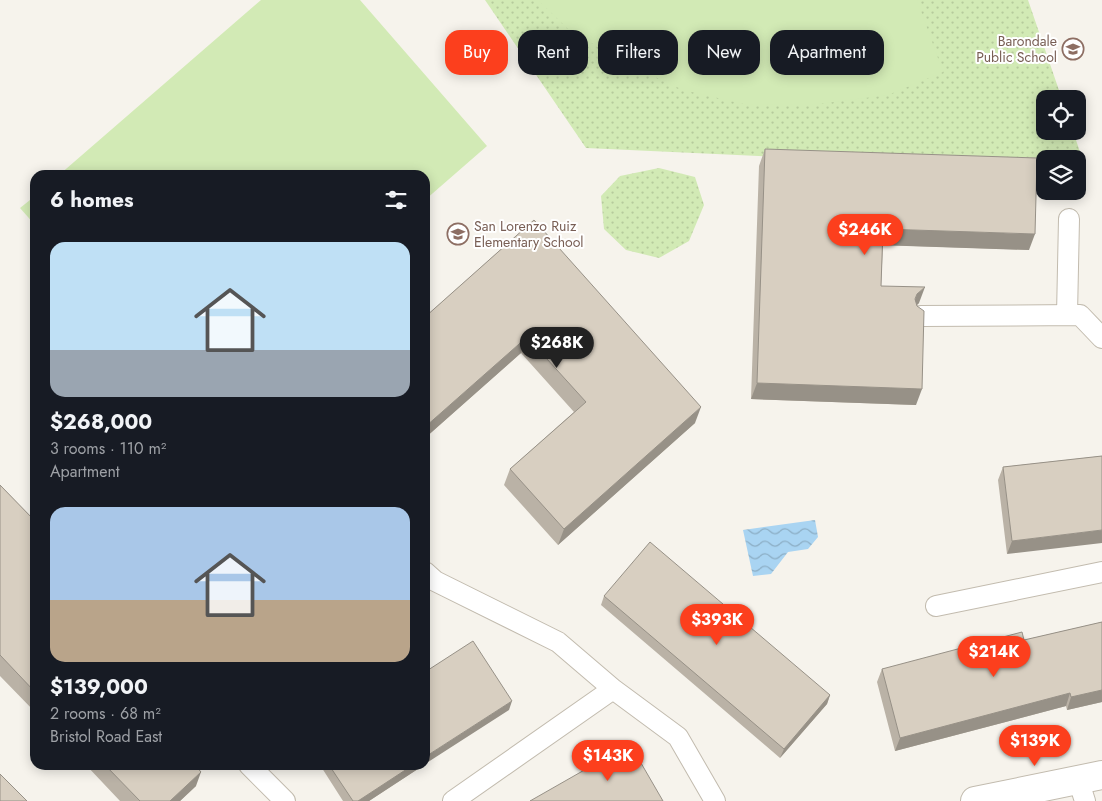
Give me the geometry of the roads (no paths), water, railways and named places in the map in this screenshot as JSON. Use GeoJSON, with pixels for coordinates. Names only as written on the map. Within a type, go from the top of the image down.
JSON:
{"type":"FeatureCollection","features":[{"type":"Feature","properties":{"kind":"street"},"geometry":{"type":"LineString","coordinates":[[975,801],[1088,785]]}},
{"type":"Feature","properties":{"kind":"lane"},"geometry":{"type":"LineString","coordinates":[[1067,315],[1069,219]]}},
{"type":"Feature","properties":{"kind":"lane"},"geometry":{"type":"LineString","coordinates":[[921,316],[1080,315],[1102,338]]}},
{"type":"Feature","properties":{"kind":"lane"},"geometry":{"type":"LineString","coordinates":[[936,606],[1102,572]]}},
{"type":"Feature","properties":{"kind":"lane"},"geometry":{"type":"LineString","coordinates":[[430,576],[435,581],[558,642],[613,689],[678,737],[715,801]]}},
{"type":"Feature","properties":{"kind":"lane"},"geometry":{"type":"LineString","coordinates":[[453,801],[613,689]]}},
{"type":"Feature","properties":{"kind":"lane"},"geometry":{"type":"LineString","coordinates":[[254,770],[285,801]]}},
{"type":"Feature","properties":{"kind":"water"},"geometry":{"type":"Polygon","coordinates":[[[815,520],[818,537],[808,549],[788,552],[771,574],[753,576],[743,530],[815,520]]]}},
{"type":"Feature","properties":{"kind":"place","name":"Barondale Public School"},"geometry":{"type":"Point","coordinates":[1073,49]}},
{"type":"Feature","properties":{"kind":"place","name":"San Lorenzo Ruiz Elementary School"},"geometry":{"type":"Point","coordinates":[458,234]}}]}
